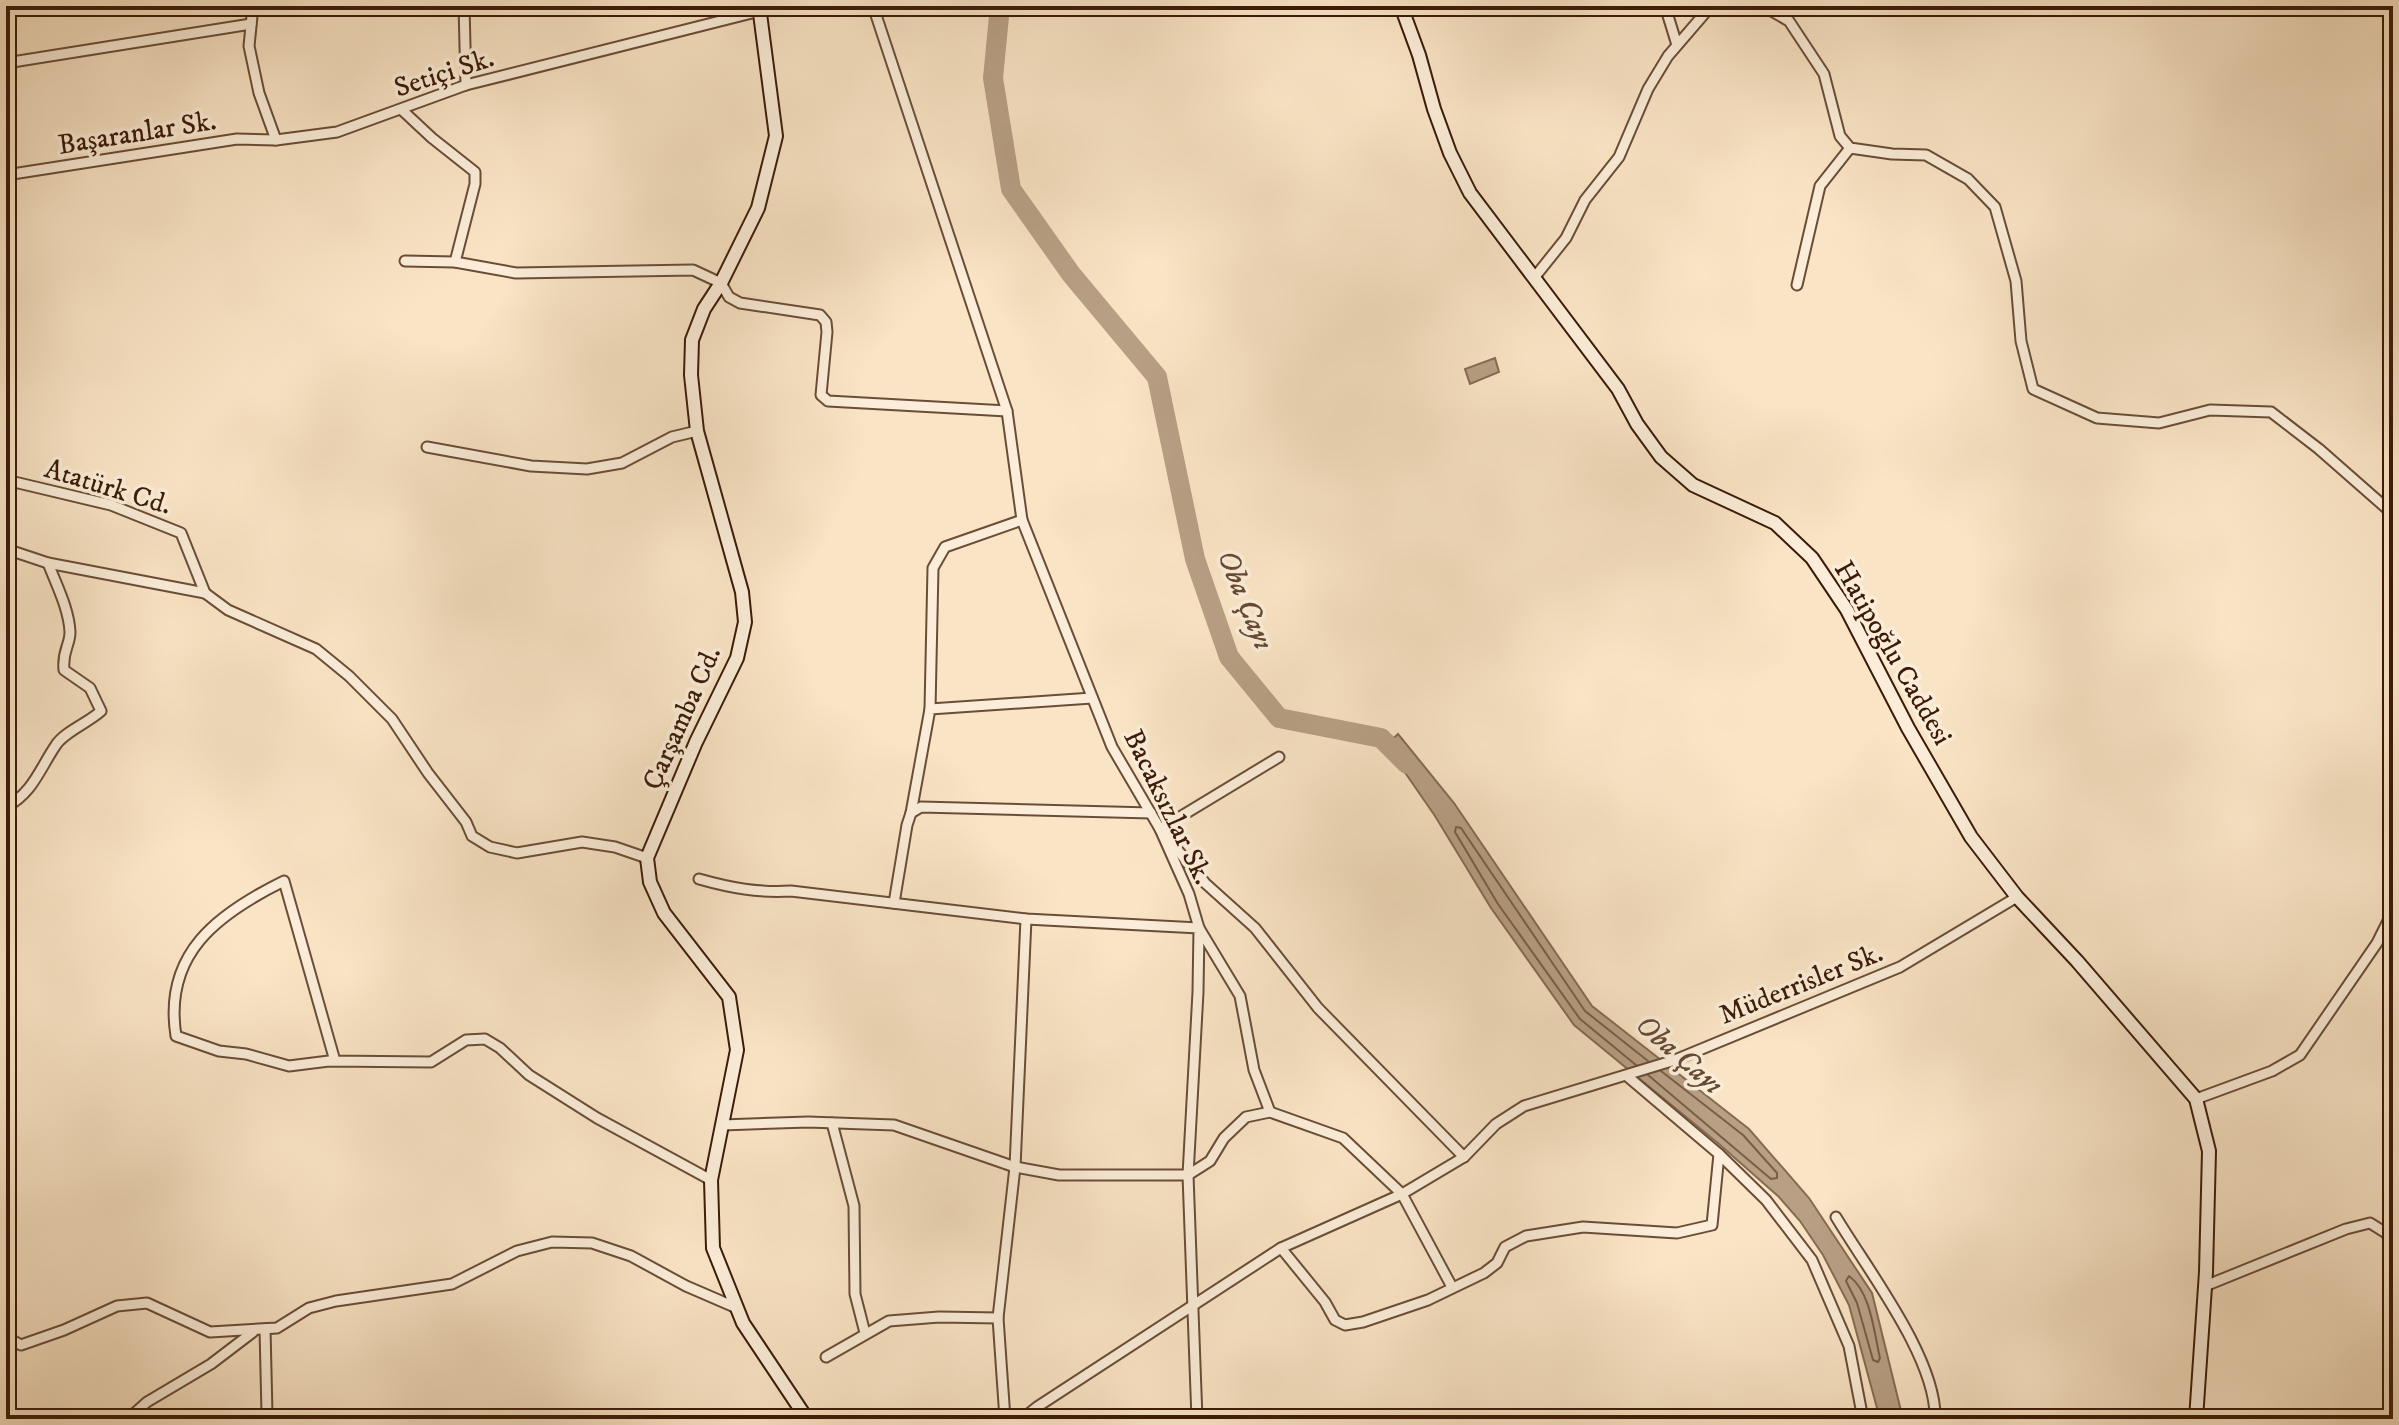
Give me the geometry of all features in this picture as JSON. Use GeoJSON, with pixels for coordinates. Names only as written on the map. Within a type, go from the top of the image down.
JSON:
{"type":"FeatureCollection","features":[{"type":"Feature","properties":{"kind":"street"},"geometry":{"type":"LineString","coordinates":[[253,6],[249,46],[259,93],[276,140]]}},
{"type":"Feature","properties":{"kind":"street"},"geometry":{"type":"LineString","coordinates":[[464,6],[466,85]]}},
{"type":"Feature","properties":{"kind":"street","name":"Bacaksızlar Sk."},"geometry":{"type":"LineString","coordinates":[[873,6],[1007,411],[1022,520],[1112,747],[1160,829],[1189,894],[1199,928],[1240,996],[1254,1070],[1270,1112]]}},
{"type":"Feature","properties":{"kind":"street","name":"Hatipoğlu Caddesi"},"geometry":{"type":"LineString","coordinates":[[1401,6],[1434,109],[1470,193],[1618,389],[1637,424],[1661,457],[1693,485],[1775,523],[1812,558],[1847,610],[1908,728],[1971,837],[2017,897],[2077,961],[2196,1099]]}},
{"type":"Feature","properties":{"kind":"street"},"geometry":{"type":"LineString","coordinates":[[1665,6],[1677,45]]}},
{"type":"Feature","properties":{"kind":"street"},"geometry":{"type":"LineString","coordinates":[[1534,278],[1566,238],[1585,200],[1619,157],[1648,89],[1677,45],[1711,6]]}},
{"type":"Feature","properties":{"kind":"street"},"geometry":{"type":"LineString","coordinates":[[1763,6],[1789,21],[1824,74],[1840,136],[1850,148],[1926,155],[1968,179],[1995,207],[2016,281],[2021,341],[2033,389],[2097,418],[2159,423],[2210,410],[2271,412],[2319,449],[2393,514]]}},
{"type":"Feature","properties":{"kind":"street","name":"Setiçi Sk."},"geometry":{"type":"LineString","coordinates":[[276,140],[337,132],[466,85],[760,8]]}},
{"type":"Feature","properties":{"kind":"street","name":"Çarşamba Cd."},"geometry":{"type":"LineString","coordinates":[[647,858],[696,742],[737,658],[745,622],[742,592],[697,431],[691,375],[692,340],[704,309],[721,283],[758,208],[776,136],[760,8]]}},
{"type":"Feature","properties":{"kind":"street"},"geometry":{"type":"LineString","coordinates":[[6,63],[251,24]]}},
{"type":"Feature","properties":{"kind":"street"},"geometry":{"type":"LineString","coordinates":[[402,110],[475,172],[475,184],[455,262]]}},
{"type":"Feature","properties":{"kind":"street","name":"Başaranlar Sk."},"geometry":{"type":"LineString","coordinates":[[6,175],[237,139],[276,140]]}},
{"type":"Feature","properties":{"kind":"street"},"geometry":{"type":"LineString","coordinates":[[1797,285],[1820,186],[1850,148]]}},
{"type":"Feature","properties":{"kind":"street"},"geometry":{"type":"LineString","coordinates":[[405,261],[455,262],[516,273],[693,270],[721,283],[729,297],[740,303],[820,315],[826,322],[827,332],[821,395],[828,401],[1007,411]]}},
{"type":"Feature","properties":{"kind":"street"},"geometry":{"type":"LineString","coordinates":[[427,447],[531,466],[587,469],[622,463],[672,437],[697,431]]}},
{"type":"Feature","properties":{"kind":"street","name":"Atatürk Cd."},"geometry":{"type":"LineString","coordinates":[[6,480],[111,505],[181,533],[205,593]]}},
{"type":"Feature","properties":{"kind":"street"},"geometry":{"type":"LineString","coordinates":[[894,903],[930,709],[933,568],[937,556],[945,547],[1022,520]]}},
{"type":"Feature","properties":{"kind":"street"},"geometry":{"type":"LineString","coordinates":[[6,549],[48,563],[205,593],[228,610],[316,649],[349,676],[392,719],[466,822],[472,836],[490,847],[517,853],[582,842],[615,847],[647,858],[650,882],[664,913],[729,997],[737,1050],[711,1180],[713,1248],[743,1323],[807,1419]]}},
{"type":"Feature","properties":{"kind":"street"},"geometry":{"type":"LineString","coordinates":[[6,807],[19,800],[49,760],[57,743],[101,711],[90,688],[64,670],[62,654],[70,634],[64,606],[48,563]]}},
{"type":"Feature","properties":{"kind":"street"},"geometry":{"type":"LineString","coordinates":[[930,709],[1092,698]]}},
{"type":"Feature","properties":{"kind":"street"},"geometry":{"type":"LineString","coordinates":[[1279,757],[1160,829],[1205,883],[1255,928],[1328,1019],[1464,1157]]}},
{"type":"Feature","properties":{"kind":"street"},"geometry":{"type":"LineString","coordinates":[[911,813],[921,807],[1151,813]]}},
{"type":"Feature","properties":{"kind":"street"},"geometry":{"type":"LineString","coordinates":[[699,879],[750,891],[791,891],[1026,919],[1199,928],[1188,1175],[1197,1419]]}},
{"type":"Feature","properties":{"kind":"street"},"geometry":{"type":"LineString","coordinates":[[335,1061],[284,881],[253,897],[206,932],[190,952],[181,969],[172,1008],[176,1036],[219,1051],[246,1054],[289,1066],[335,1061],[431,1062],[466,1040],[485,1039],[500,1048],[529,1075],[597,1118],[711,1180]]}},
{"type":"Feature","properties":{"kind":"street","name":"Müderrisler Sk."},"geometry":{"type":"LineString","coordinates":[[1022,1419],[1281,1248],[1402,1194],[1464,1157],[1496,1124],[1524,1106],[1675,1060],[1900,967],[2017,897]]}},
{"type":"Feature","properties":{"kind":"street"},"geometry":{"type":"LineString","coordinates":[[2196,1419],[2205,1286],[2209,1151],[2196,1099],[2272,1071],[2300,1055],[2377,943],[2393,911]]}},
{"type":"Feature","properties":{"kind":"street"},"geometry":{"type":"LineString","coordinates":[[1005,1419],[998,1318],[1015,1167],[1026,919]]}},
{"type":"Feature","properties":{"kind":"street"},"geometry":{"type":"LineString","coordinates":[[1627,1076],[1719,1154],[1766,1200],[1812,1260],[1849,1346],[1863,1419]]}},
{"type":"Feature","properties":{"kind":"street"},"geometry":{"type":"LineString","coordinates":[[722,1125],[894,1125],[1015,1167],[1059,1175],[1188,1175],[1210,1161],[1224,1138],[1246,1117],[1270,1112],[1343,1138],[1402,1194],[1452,1287]]}},
{"type":"Feature","properties":{"kind":"street"},"geometry":{"type":"LineString","coordinates":[[832,1123],[854,1206],[855,1294],[865,1333]]}},
{"type":"Feature","properties":{"kind":"street"},"geometry":{"type":"LineString","coordinates":[[1281,1248],[1325,1302],[1335,1320],[1345,1325],[1363,1322],[1428,1300],[1484,1273],[1497,1263],[1505,1247],[1526,1236],[1583,1227],[1677,1233],[1712,1225],[1719,1154]]}},
{"type":"Feature","properties":{"kind":"street"},"geometry":{"type":"LineString","coordinates":[[1836,1217],[1901,1322],[1928,1376],[1935,1419]]}},
{"type":"Feature","properties":{"kind":"street"},"geometry":{"type":"LineString","coordinates":[[2205,1286],[2346,1229],[2370,1223],[2386,1233],[2393,1244]]}},
{"type":"Feature","properties":{"kind":"street"},"geometry":{"type":"LineString","coordinates":[[6,1337],[21,1345],[117,1306],[147,1303],[210,1332],[277,1328],[309,1308],[336,1301],[452,1284],[517,1251],[552,1242],[592,1243],[631,1256],[686,1286],[737,1308]]}},
{"type":"Feature","properties":{"kind":"street"},"geometry":{"type":"LineString","coordinates":[[826,1357],[889,1321],[939,1317],[998,1318]]}},
{"type":"Feature","properties":{"kind":"street"},"geometry":{"type":"LineString","coordinates":[[128,1419],[147,1402],[260,1330]]}},
{"type":"Feature","properties":{"kind":"street"},"geometry":{"type":"LineString","coordinates":[[260,1330],[267,1414],[264,1419]]}},
{"type":"Feature","properties":{"kind":"water"},"geometry":{"type":"Polygon","coordinates":[[[1495,358],[1499,372],[1470,384],[1465,369],[1495,358]]]}},
{"type":"Feature","properties":{"kind":"water"},"geometry":{"type":"Polygon","coordinates":[[[1398,734],[1454,803],[1592,1006],[1749,1129],[1809,1198],[1872,1293],[1903,1419],[1880,1419],[1849,1305],[1823,1255],[1800,1221],[1779,1197],[1719,1144],[1574,1025],[1491,908],[1435,816],[1386,745],[1398,734]]]}},
{"type":"Feature","properties":{"kind":"waterway","name":"Oba Çayı"},"geometry":{"type":"LineString","coordinates":[[1000,6],[993,78],[1011,189],[1071,274],[1157,377],[1195,559],[1229,657],[1279,718],[1381,738],[1407,764]]}}]}
